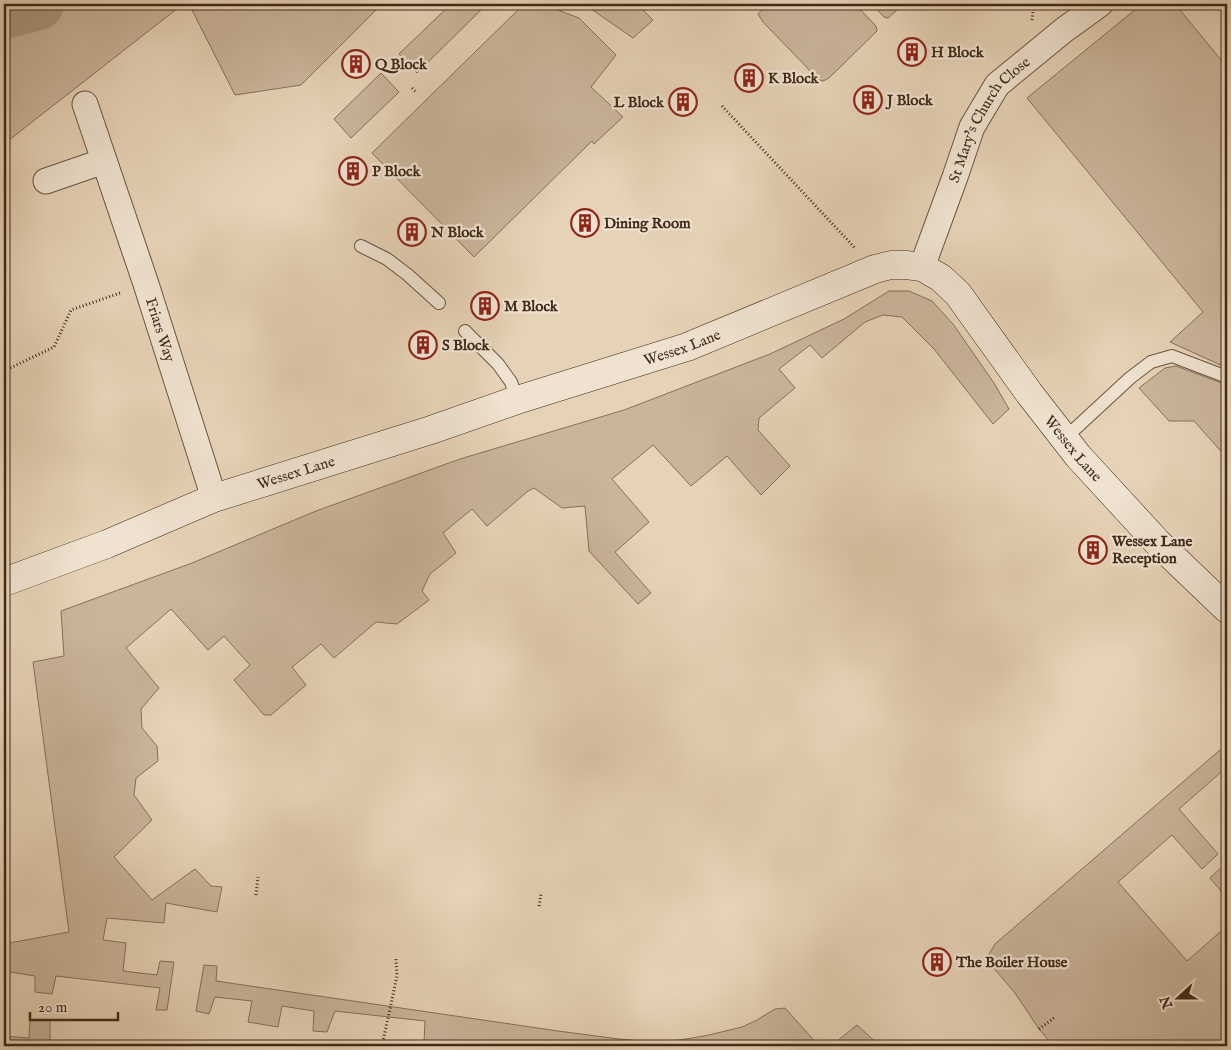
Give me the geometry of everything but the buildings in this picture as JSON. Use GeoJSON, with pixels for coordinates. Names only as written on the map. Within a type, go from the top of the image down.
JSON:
{"type":"FeatureCollection","features":[{"type":"Feature","properties":{"kind":"street","name":"St Mary's Church Close"},"geometry":{"type":"LineString","coordinates":[[922,267],[972,127],[997,85],[1064,30],[1100,4]]}},
{"type":"Feature","properties":{"kind":"street","name":"Friars Way"},"geometry":{"type":"LineString","coordinates":[[85,104],[146,284],[214,498]]}},
{"type":"Feature","properties":{"kind":"street"},"geometry":{"type":"LineString","coordinates":[[46,182],[104,161]]}},
{"type":"Feature","properties":{"kind":"street","name":"Wessex Lane"},"geometry":{"type":"LineString","coordinates":[[4,582],[108,544],[214,498],[687,347],[875,270],[891,265],[906,265],[922,267],[941,278],[958,294],[1029,393],[1078,456],[1158,543],[1227,609]]}},
{"type":"Feature","properties":{"kind":"lane"},"geometry":{"type":"LineString","coordinates":[[361,246],[386,259],[408,275],[439,303]]}},
{"type":"Feature","properties":{"kind":"lane"},"geometry":{"type":"LineString","coordinates":[[465,331],[498,364],[511,382],[517,400]]}},
{"type":"Feature","properties":{"kind":"lane"},"geometry":{"type":"LineString","coordinates":[[1064,439],[1130,378],[1152,362],[1172,356],[1227,377]]}},
{"type":"Feature","properties":{"kind":"path"},"geometry":{"type":"LineString","coordinates":[[1032,23],[1034,4]]}},
{"type":"Feature","properties":{"kind":"path"},"geometry":{"type":"LineString","coordinates":[[412,88],[417,92]]}},
{"type":"Feature","properties":{"kind":"path"},"geometry":{"type":"LineString","coordinates":[[722,106],[875,270]]}},
{"type":"Feature","properties":{"kind":"path"},"geometry":{"type":"LineString","coordinates":[[4,371],[54,347],[71,310],[146,284]]}},
{"type":"Feature","properties":{"kind":"path"},"geometry":{"type":"LineString","coordinates":[[256,895],[258,877]]}},
{"type":"Feature","properties":{"kind":"path"},"geometry":{"type":"LineString","coordinates":[[539,906],[540,894]]}},
{"type":"Feature","properties":{"kind":"path"},"geometry":{"type":"LineString","coordinates":[[382,1046],[397,976],[396,959]]}},
{"type":"Feature","properties":{"kind":"path"},"geometry":{"type":"LineString","coordinates":[[1040,1029],[1054,1018]]}},
{"type":"Feature","properties":{"kind":"shaded area"},"geometry":{"type":"Polygon","coordinates":[[[65,4],[183,4],[4,144],[4,22],[48,12],[65,4]]]}},
{"type":"Feature","properties":{"kind":"shaded area"},"geometry":{"type":"Polygon","coordinates":[[[189,4],[382,4],[301,85],[235,95],[189,4]]]}},
{"type":"Feature","properties":{"kind":"shaded area"},"geometry":{"type":"Polygon","coordinates":[[[451,4],[487,4],[417,73],[399,54],[451,4]]]}},
{"type":"Feature","properties":{"kind":"shaded area"},"geometry":{"type":"Polygon","coordinates":[[[524,4],[542,4],[579,18],[616,55],[591,87],[623,117],[594,144],[592,141],[474,257],[372,153],[524,4]]]}},
{"type":"Feature","properties":{"kind":"shaded area"},"geometry":{"type":"Polygon","coordinates":[[[584,4],[637,4],[653,20],[633,38],[584,4]]]}},
{"type":"Feature","properties":{"kind":"shaded area"},"geometry":{"type":"Polygon","coordinates":[[[767,4],[855,4],[876,26],[877,31],[829,78],[823,81],[819,80],[763,22],[758,14],[767,4]]]}},
{"type":"Feature","properties":{"kind":"shaded area"},"geometry":{"type":"Polygon","coordinates":[[[872,4],[904,4],[888,18],[884,17],[872,4]]]}},
{"type":"Feature","properties":{"kind":"shaded area"},"geometry":{"type":"Polygon","coordinates":[[[1142,4],[1175,4],[1227,67],[1227,368],[1170,342],[1203,312],[1027,98],[1142,4]]]}},
{"type":"Feature","properties":{"kind":"shaded area"},"geometry":{"type":"Polygon","coordinates":[[[381,73],[399,92],[351,138],[334,119],[381,73]]]}},
{"type":"Feature","properties":{"kind":"shaded area"},"geometry":{"type":"Polygon","coordinates":[[[889,291],[909,291],[932,301],[953,324],[994,383],[1009,409],[993,424],[934,349],[902,317],[883,315],[865,322],[822,358],[810,345],[779,369],[795,388],[759,418],[758,430],[790,466],[761,495],[727,456],[691,486],[653,445],[612,479],[649,522],[615,552],[651,593],[638,604],[589,551],[585,506],[562,508],[534,488],[487,526],[472,509],[443,533],[456,553],[430,574],[422,591],[429,600],[397,624],[376,622],[334,658],[321,644],[292,667],[306,685],[271,715],[264,715],[234,680],[250,665],[224,636],[208,650],[171,609],[126,648],[159,688],[141,709],[142,728],[157,746],[158,761],[136,778],[134,795],[152,820],[114,857],[152,900],[195,869],[211,886],[222,887],[217,912],[166,903],[164,923],[107,918],[103,940],[126,943],[123,971],[157,975],[160,961],[174,962],[167,1010],[156,1010],[160,988],[56,976],[52,994],[35,992],[35,976],[4,971],[4,944],[69,932],[33,662],[64,656],[61,611],[192,563],[316,511],[460,459],[624,410],[770,354],[844,319],[889,291]]]}},
{"type":"Feature","properties":{"kind":"shaded area"},"geometry":{"type":"Polygon","coordinates":[[[1176,366],[1227,385],[1227,458],[1194,421],[1169,421],[1139,388],[1165,368],[1176,366]]]}},
{"type":"Feature","properties":{"kind":"shaded area"},"geometry":{"type":"Polygon","coordinates":[[[1227,744],[1227,767],[1179,809],[1218,854],[1202,869],[1172,835],[1118,882],[1187,961],[1227,926],[1227,978],[1221,984],[1227,991],[1227,1046],[1040,1046],[1049,1041],[1015,993],[986,959],[995,944],[1227,744]]]}},
{"type":"Feature","properties":{"kind":"shaded area"},"geometry":{"type":"Polygon","coordinates":[[[1227,864],[1227,898],[1210,878],[1227,864]]]}},
{"type":"Feature","properties":{"kind":"shaded area"},"geometry":{"type":"Polygon","coordinates":[[[204,965],[217,966],[216,981],[558,1031],[654,1042],[680,1040],[742,1027],[775,1009],[785,1008],[819,1046],[446,1046],[424,1043],[425,1021],[335,1011],[327,1032],[313,1031],[314,1011],[282,1006],[278,1027],[248,1022],[252,1001],[215,997],[209,1014],[196,1011],[204,965]]]}},
{"type":"Feature","properties":{"kind":"shaded area"},"geometry":{"type":"Polygon","coordinates":[[[30,1020],[50,1020],[50,1043],[81,1046],[4,1046],[4,1036],[29,1038],[30,1020]]]}},
{"type":"Feature","properties":{"kind":"shaded area"},"geometry":{"type":"Polygon","coordinates":[[[857,1025],[880,1046],[831,1046],[857,1025]]]}},
{"type":"Feature","properties":{"kind":"waterway"},"geometry":{"type":"LineString","coordinates":[[4,13],[38,4]]}},
{"type":"Feature","properties":{"kind":"place","name":"H Block"},"geometry":{"type":"Point","coordinates":[912,52]}},
{"type":"Feature","properties":{"kind":"place","name":"Q Block"},"geometry":{"type":"Point","coordinates":[356,64]}},
{"type":"Feature","properties":{"kind":"place","name":"K Block"},"geometry":{"type":"Point","coordinates":[749,78]}},
{"type":"Feature","properties":{"kind":"place","name":"J Block"},"geometry":{"type":"Point","coordinates":[868,100]}},
{"type":"Feature","properties":{"kind":"place","name":"L Block"},"geometry":{"type":"Point","coordinates":[683,102]}},
{"type":"Feature","properties":{"kind":"place","name":"P Block"},"geometry":{"type":"Point","coordinates":[353,171]}},
{"type":"Feature","properties":{"kind":"place","name":"Dining Room"},"geometry":{"type":"Point","coordinates":[585,223]}},
{"type":"Feature","properties":{"kind":"place","name":"N Block"},"geometry":{"type":"Point","coordinates":[412,232]}},
{"type":"Feature","properties":{"kind":"place","name":"M Block"},"geometry":{"type":"Point","coordinates":[485,306]}},
{"type":"Feature","properties":{"kind":"place","name":"S Block"},"geometry":{"type":"Point","coordinates":[423,345]}},
{"type":"Feature","properties":{"kind":"place","name":"Wessex Lane Reception"},"geometry":{"type":"Point","coordinates":[1093,550]}},
{"type":"Feature","properties":{"kind":"place","name":"The Boiler House"},"geometry":{"type":"Point","coordinates":[937,962]}}]}
